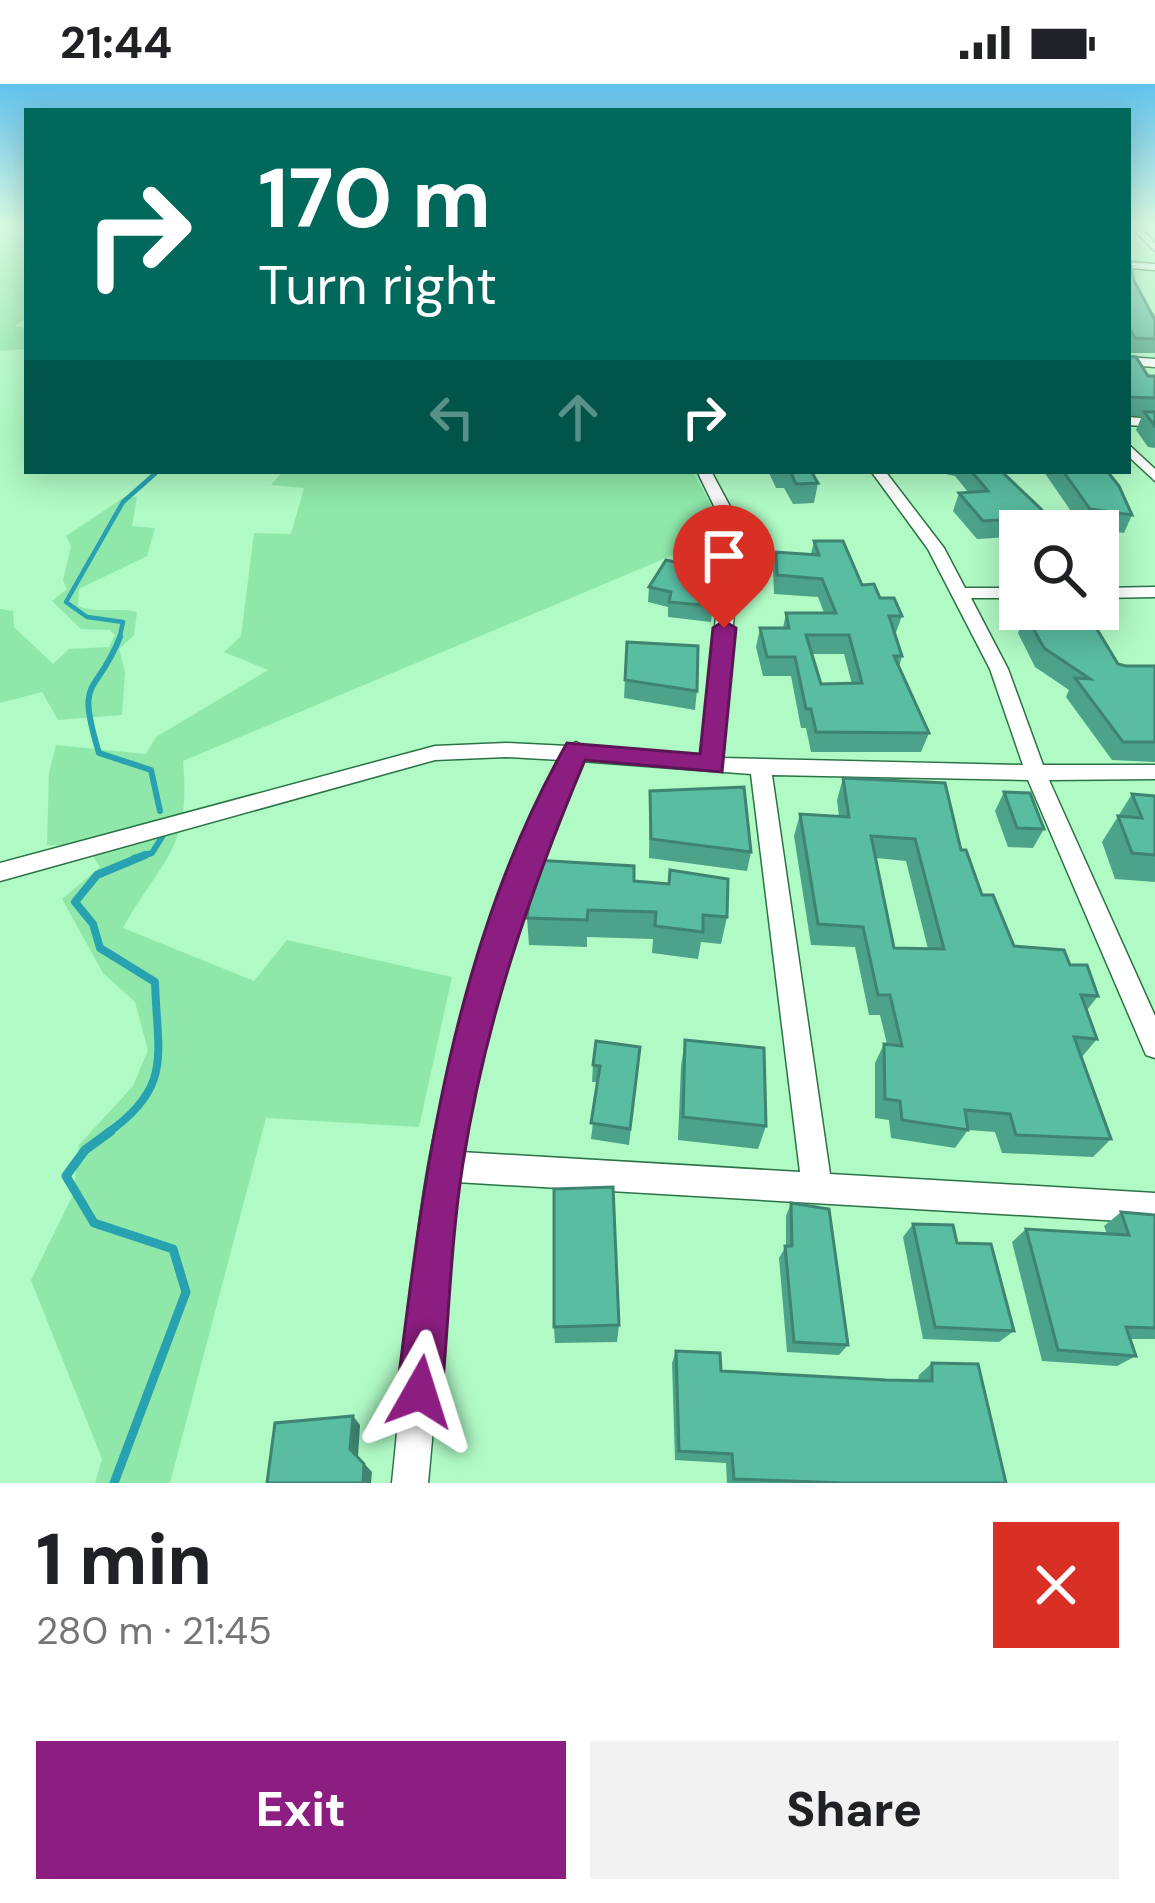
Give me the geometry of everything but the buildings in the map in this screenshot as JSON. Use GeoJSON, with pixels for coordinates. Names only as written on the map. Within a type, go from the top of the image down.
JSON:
{"type":"FeatureCollection","features":[{"type":"Feature","properties":{"kind":"street"},"geometry":{"type":"LineString","coordinates":[[1131,451],[1155,477]]}},
{"type":"Feature","properties":{"kind":"street"},"geometry":{"type":"LineString","coordinates":[[706,474],[725,512],[731,546],[712,765]]}},
{"type":"Feature","properties":{"kind":"street"},"geometry":{"type":"LineString","coordinates":[[880,474],[936,548],[998,669],[1036,774],[1155,1046]]}},
{"type":"Feature","properties":{"kind":"street"},"geometry":{"type":"LineString","coordinates":[[1119,592],[1155,592]]}},
{"type":"Feature","properties":{"kind":"street"},"geometry":{"type":"LineString","coordinates":[[960,593],[999,593]]}},
{"type":"Feature","properties":{"kind":"street"},"geometry":{"type":"LineString","coordinates":[[410,1483],[443,1166],[469,1042],[520,879],[576,749]]}},
{"type":"Feature","properties":{"kind":"street"},"geometry":{"type":"LineString","coordinates":[[0,872],[435,753],[576,749],[712,765],[1036,774],[1155,772]]}},
{"type":"Feature","properties":{"kind":"street"},"geometry":{"type":"LineString","coordinates":[[760,766],[817,1188]]}},
{"type":"Feature","properties":{"kind":"street"},"geometry":{"type":"LineString","coordinates":[[443,1166],[1155,1208]]}},
{"type":"Feature","properties":{"kind":"green space"},"geometry":{"type":"Polygon","coordinates":[[[0,290],[24,290],[24,319],[15,326],[24,328],[24,349],[0,351],[0,290]]]}},
{"type":"Feature","properties":{"kind":"green space"},"geometry":{"type":"Polygon","coordinates":[[[280,474],[695,474],[713,509],[704,542],[183,761],[178,835],[123,928],[254,981],[287,940],[452,977],[419,1127],[266,1118],[170,1483],[95,1483],[102,1459],[31,1280],[73,1195],[79,1145],[133,1086],[148,1050],[135,1002],[103,973],[62,899],[100,867],[86,846],[47,845],[49,773],[56,745],[146,754],[156,737],[268,670],[224,652],[241,636],[254,533],[291,534],[304,488],[271,485],[280,474]]]}},
{"type":"Feature","properties":{"kind":"green space"},"geometry":{"type":"Polygon","coordinates":[[[126,496],[137,497],[132,526],[155,528],[147,556],[79,589],[78,606],[137,612],[134,635],[119,649],[125,672],[122,715],[58,720],[42,692],[0,703],[0,609],[13,611],[14,627],[53,664],[69,649],[109,647],[115,635],[110,630],[81,629],[52,601],[67,589],[63,580],[71,546],[66,536],[126,496]]]}},
{"type":"Feature","properties":{"kind":"waterway"},"geometry":{"type":"LineString","coordinates":[[119,638],[123,622],[87,617],[66,602],[123,502],[155,474]]}},
{"type":"Feature","properties":{"kind":"waterway"},"geometry":{"type":"LineString","coordinates":[[119,638],[92,688],[92,728],[99,753],[151,770],[160,811]]}},
{"type":"Feature","properties":{"kind":"waterway"},"geometry":{"type":"LineString","coordinates":[[134,858],[152,853],[162,837]]}},
{"type":"Feature","properties":{"kind":"waterway"},"geometry":{"type":"LineString","coordinates":[[106,1134],[143,1101],[152,1084],[158,1049],[155,982],[100,948],[93,924],[75,902],[97,875],[145,855]]}},
{"type":"Feature","properties":{"kind":"waterway"},"geometry":{"type":"LineString","coordinates":[[111,1131],[85,1150],[66,1176],[94,1223],[173,1249],[186,1292],[114,1483]]}},
{"type":"Feature","properties":{"kind":"route"},"geometry":{"type":"LineString","coordinates":[[420,1392],[443,1166],[469,1042],[520,879],[576,749],[712,765],[724,628]]}}]}
